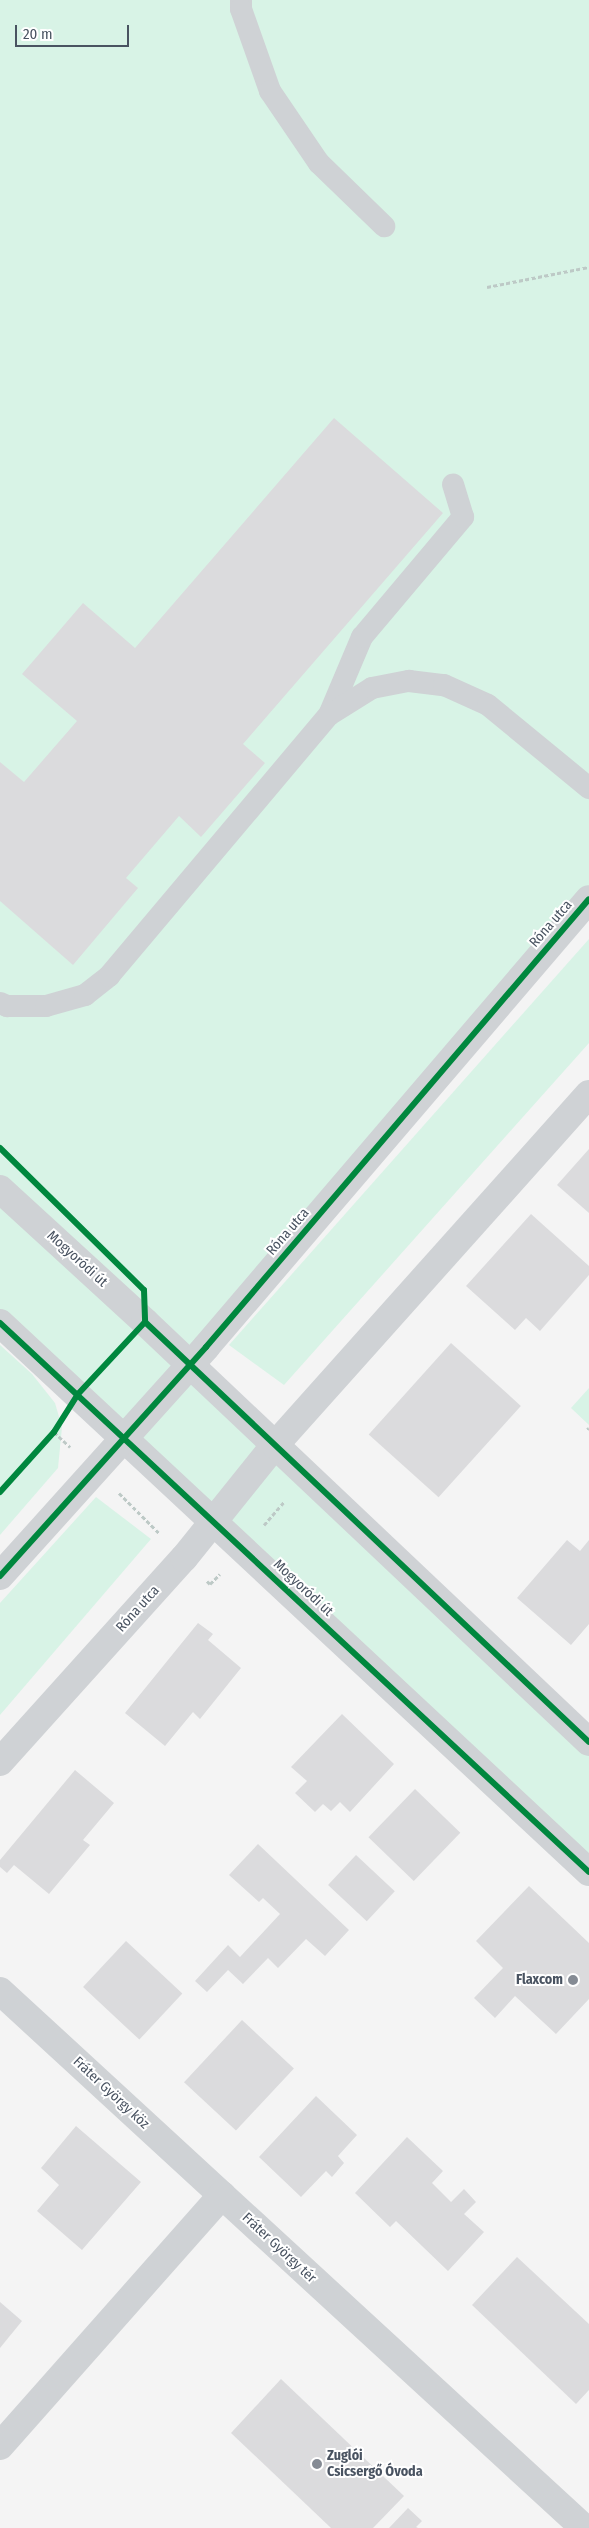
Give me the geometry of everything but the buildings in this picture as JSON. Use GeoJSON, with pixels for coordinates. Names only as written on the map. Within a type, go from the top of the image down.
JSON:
{"type":"FeatureCollection","features":[{"type":"Feature","properties":{"kind":"street","name":"Róna utca"},"geometry":{"type":"LineString","coordinates":[[0,1576],[190,1364],[589,899]]}},
{"type":"Feature","properties":{"kind":"street","name":"Róna utca"},"geometry":{"type":"LineString","coordinates":[[0,1762],[214,1522],[275,1445],[589,1094]]}},
{"type":"Feature","properties":{"kind":"street","name":"Mogyoródi út"},"geometry":{"type":"LineString","coordinates":[[0,1189],[190,1364],[589,1742]]}},
{"type":"Feature","properties":{"kind":"street","name":"Mogyoródi út"},"geometry":{"type":"LineString","coordinates":[[0,1323],[589,1872]]}},
{"type":"Feature","properties":{"kind":"street","name":"Fráter György köz"},"geometry":{"type":"LineString","coordinates":[[0,1991],[222,2195]]}},
{"type":"Feature","properties":{"kind":"street"},"geometry":{"type":"LineString","coordinates":[[0,2446],[222,2195]]}},
{"type":"Feature","properties":{"kind":"street","name":"Fráter György tér"},"geometry":{"type":"LineString","coordinates":[[222,2195],[584,2528]]}},
{"type":"Feature","properties":{"kind":"lane"},"geometry":{"type":"LineString","coordinates":[[240,0],[241,9],[270,91],[320,163],[384,226]]}},
{"type":"Feature","properties":{"kind":"lane"},"geometry":{"type":"LineString","coordinates":[[0,1003],[7,1006],[46,1006],[86,995],[109,976],[329,715],[362,637],[463,517],[453,484]]}},
{"type":"Feature","properties":{"kind":"lane"},"geometry":{"type":"LineString","coordinates":[[329,715],[372,688],[409,680],[444,685],[488,705],[589,788]]}},
{"type":"Feature","properties":{"kind":"path"},"geometry":{"type":"LineString","coordinates":[[487,287],[589,267]]}},
{"type":"Feature","properties":{"kind":"path"},"geometry":{"type":"LineString","coordinates":[[48,1439],[78,1394]]}},
{"type":"Feature","properties":{"kind":"green space"},"geometry":{"type":"Polygon","coordinates":[[[0,0],[589,0],[589,899],[190,1364],[589,1742],[589,1872],[0,1323],[0,0]]]}},
{"type":"Feature","properties":{"kind":"green space"},"geometry":{"type":"Polygon","coordinates":[[[589,939],[589,1043],[284,1385],[229,1345],[589,939]]]}},
{"type":"Feature","properties":{"kind":"green space"},"geometry":{"type":"Polygon","coordinates":[[[0,1345],[32,1374],[55,1403],[62,1427],[58,1468],[0,1535],[0,1345]]]}},
{"type":"Feature","properties":{"kind":"green space"},"geometry":{"type":"Polygon","coordinates":[[[589,1388],[589,1425],[571,1408],[589,1388]]]}},
{"type":"Feature","properties":{"kind":"green space"},"geometry":{"type":"Polygon","coordinates":[[[96,1497],[151,1539],[0,1715],[0,1603],[96,1497]]]}},
{"type":"Feature","properties":{"kind":"cycle path"},"geometry":{"type":"LineString","coordinates":[[0,1576],[206,1347],[589,899]]}},
{"type":"Feature","properties":{"kind":"cycle path"},"geometry":{"type":"LineString","coordinates":[[0,1148],[144,1290],[145,1322],[78,1394],[54,1432],[0,1492]]}},
{"type":"Feature","properties":{"kind":"cycle path"},"geometry":{"type":"LineString","coordinates":[[145,1322],[589,1742]]}},
{"type":"Feature","properties":{"kind":"cycle path"},"geometry":{"type":"LineString","coordinates":[[0,1323],[589,1872]]}},
{"type":"Feature","properties":{"kind":"place","name":"Flaxcom"},"geometry":{"type":"Point","coordinates":[573,1980]}},
{"type":"Feature","properties":{"kind":"place","name":"Zuglói Csicsergő Óvoda"},"geometry":{"type":"Point","coordinates":[317,2464]}}]}
